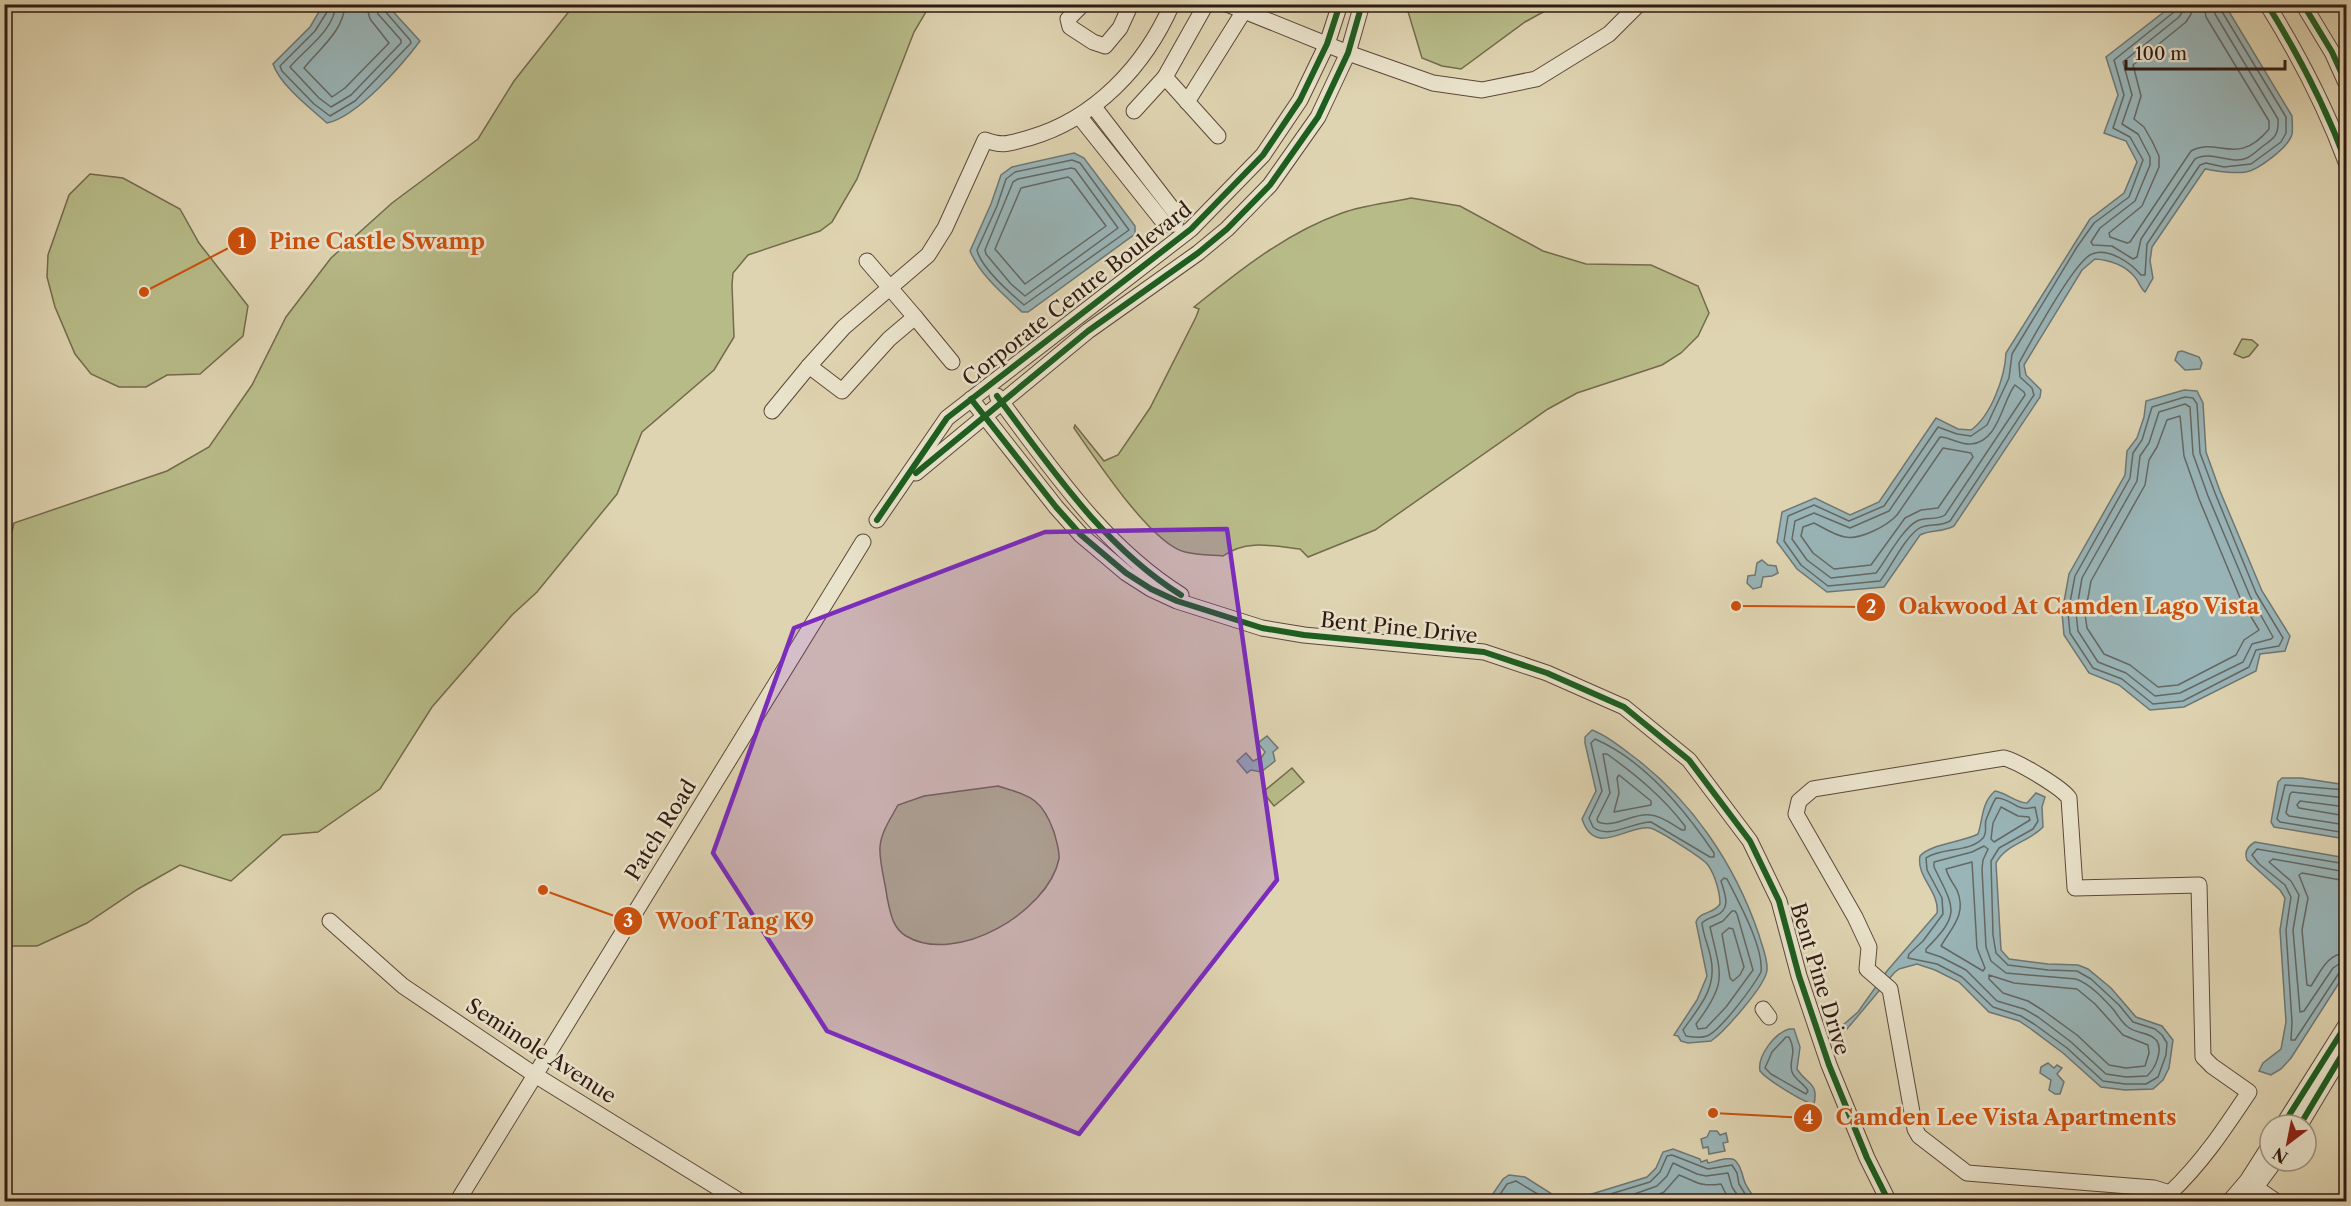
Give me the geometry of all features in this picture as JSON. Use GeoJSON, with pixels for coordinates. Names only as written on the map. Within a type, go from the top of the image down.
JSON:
{"type":"FeatureCollection","features":[{"type":"Feature","properties":{"kind":"street"},"geometry":{"type":"LineString","coordinates":[[1083,4],[1068,19],[1070,27],[1104,46],[1120,28],[1131,4]]}},
{"type":"Feature","properties":{"kind":"street"},"geometry":{"type":"LineString","coordinates":[[772,411],[844,327],[928,255],[945,228],[985,140],[1002,146],[1043,134],[1094,107],[1118,86],[1144,54],[1172,4]]}},
{"type":"Feature","properties":{"kind":"street"},"geometry":{"type":"LineString","coordinates":[[1134,111],[1165,77],[1206,4]]}},
{"type":"Feature","properties":{"kind":"street"},"geometry":{"type":"LineString","coordinates":[[1227,4],[1348,53],[1433,83],[1482,90],[1536,79],[1609,34],[1639,4]]}},
{"type":"Feature","properties":{"kind":"street","name":"Corporate Centre Boulevard"},"geometry":{"type":"LineString","coordinates":[[877,520],[947,418],[1179,229],[1263,155],[1300,100],[1327,44],[1340,4]]}},
{"type":"Feature","properties":{"kind":"street","name":"Corporate Centre Boulevard"},"geometry":{"type":"LineString","coordinates":[[902,485],[1088,331],[1198,253],[1227,229],[1270,185],[1318,117],[1348,53],[1362,4]]}},
{"type":"Feature","properties":{"kind":"street"},"geometry":{"type":"LineString","coordinates":[[2267,4],[2310,82],[2345,157]]}},
{"type":"Feature","properties":{"kind":"street"},"geometry":{"type":"LineString","coordinates":[[2303,4],[2332,52],[2346,83]]}},
{"type":"Feature","properties":{"kind":"street"},"geometry":{"type":"LineString","coordinates":[[1187,102],[1244,11]]}},
{"type":"Feature","properties":{"kind":"street"},"geometry":{"type":"LineString","coordinates":[[1165,77],[1218,136]]}},
{"type":"Feature","properties":{"kind":"street"},"geometry":{"type":"LineString","coordinates":[[1094,107],[1177,215],[1179,229],[1198,253]]}},
{"type":"Feature","properties":{"kind":"street"},"geometry":{"type":"LineString","coordinates":[[1079,116],[1165,224],[1179,229]]}},
{"type":"Feature","properties":{"kind":"street"},"geometry":{"type":"LineString","coordinates":[[867,261],[952,362]]}},
{"type":"Feature","properties":{"kind":"street"},"geometry":{"type":"LineString","coordinates":[[809,366],[842,391],[889,339],[915,317]]}},
{"type":"Feature","properties":{"kind":"street","name":"Bent Pine Drive"},"geometry":{"type":"LineString","coordinates":[[989,385],[1090,516],[1109,537],[1147,571],[1204,609]]}},
{"type":"Feature","properties":{"kind":"street","name":"Bent Pine Drive"},"geometry":{"type":"LineString","coordinates":[[971,399],[1056,507],[1100,553],[1151,589],[1262,627],[1304,635],[1484,652],[1546,673],[1624,707],[1689,760],[1750,841],[1779,901],[1799,976],[1829,1065],[1867,1158],[1889,1202]]}},
{"type":"Feature","properties":{"kind":"street","name":"Patch Road"},"geometry":{"type":"LineString","coordinates":[[457,1202],[863,542]]}},
{"type":"Feature","properties":{"kind":"street"},"geometry":{"type":"LineString","coordinates":[[2004,758],[2014,760],[2063,790],[2069,798],[2075,888],[2199,885],[2203,1057],[2249,1092],[2211,1149],[2194,1170],[2170,1193],[2154,1188],[1967,1173],[1919,1136],[1915,1129],[1890,989],[1875,976],[1867,969],[1869,947],[1856,917],[1796,814],[1799,801],[1813,789],[2004,758]]}},
{"type":"Feature","properties":{"kind":"street","name":"Seminole Avenue"},"geometry":{"type":"LineString","coordinates":[[330,921],[403,986],[535,1075],[741,1202]]}},
{"type":"Feature","properties":{"kind":"street"},"geometry":{"type":"LineString","coordinates":[[2291,1113],[2346,1025]]}},
{"type":"Feature","properties":{"kind":"street"},"geometry":{"type":"LineString","coordinates":[[2307,1113],[2346,1048]]}},
{"type":"Feature","properties":{"kind":"street"},"geometry":{"type":"LineString","coordinates":[[2245,1202],[2258,1172]]}},
{"type":"Feature","properties":{"kind":"street"},"geometry":{"type":"LineString","coordinates":[[2229,1202],[2264,1173]]}},
{"type":"Feature","properties":{"kind":"street"},"geometry":{"type":"LineString","coordinates":[[2252,1185],[2277,1202]]}},
{"type":"Feature","properties":{"kind":"highlighted area"},"geometry":{"type":"Polygon","coordinates":[[[1227,529],[1277,880],[1079,1134],[827,1031],[713,853],[794,628],[1045,532],[1227,529]]]}},
{"type":"Feature","properties":{"kind":"green space"},"geometry":{"type":"Polygon","coordinates":[[[1406,4],[1556,5],[1525,22],[1461,69],[1442,66],[1422,58],[1406,4]]]}},
{"type":"Feature","properties":{"kind":"green space"},"geometry":{"type":"Polygon","coordinates":[[[574,5],[930,5],[914,32],[857,179],[832,222],[820,231],[748,255],[733,273],[734,337],[714,370],[642,432],[617,494],[537,592],[512,615],[432,707],[380,789],[318,832],[283,835],[231,881],[180,865],[138,889],[87,923],[37,946],[5,946],[4,564],[14,523],[167,471],[209,447],[252,385],[286,317],[331,258],[392,203],[478,139],[514,81],[574,5]]]}},
{"type":"Feature","properties":{"kind":"green space"},"geometry":{"type":"Polygon","coordinates":[[[90,174],[123,178],[180,209],[199,243],[248,306],[243,336],[200,374],[167,375],[146,387],[119,387],[91,374],[75,354],[55,307],[47,277],[48,255],[69,195],[90,174]]]}},
{"type":"Feature","properties":{"kind":"green space"},"geometry":{"type":"Polygon","coordinates":[[[1411,198],[1460,206],[1543,251],[1586,264],[1651,265],[1698,286],[1709,313],[1698,336],[1681,353],[1662,365],[1577,393],[1548,409],[1375,530],[1308,557],[1300,549],[1270,545],[1241,547],[1223,556],[1190,553],[1171,546],[1140,517],[1109,478],[1074,428],[1075,425],[1104,461],[1118,455],[1150,408],[1196,317],[1199,309],[1194,307],[1246,266],[1321,221],[1350,210],[1411,198]]]}},
{"type":"Feature","properties":{"kind":"green space"},"geometry":{"type":"Polygon","coordinates":[[[2242,339],[2252,340],[2258,345],[2249,356],[2243,358],[2234,354],[2242,339]]]}},
{"type":"Feature","properties":{"kind":"green space"},"geometry":{"type":"Polygon","coordinates":[[[1292,768],[1304,782],[1274,806],[1263,792],[1292,768]]]}},
{"type":"Feature","properties":{"kind":"green space"},"geometry":{"type":"Polygon","coordinates":[[[998,786],[1027,796],[1045,812],[1054,832],[1059,853],[1051,879],[1037,898],[1019,915],[997,929],[973,939],[949,944],[926,943],[901,933],[891,913],[880,853],[882,836],[898,805],[924,796],[998,786]]]}},
{"type":"Feature","properties":{"kind":"water"},"geometry":{"type":"Polygon","coordinates":[[[323,5],[387,5],[420,41],[391,76],[365,101],[339,119],[327,123],[289,88],[273,64],[310,27],[323,5]]]}},
{"type":"Feature","properties":{"kind":"water"},"geometry":{"type":"Polygon","coordinates":[[[2173,5],[2225,5],[2292,116],[2290,139],[2272,157],[2246,172],[2205,169],[2152,247],[2150,261],[2153,278],[2145,292],[2130,272],[2111,262],[2095,259],[2082,270],[2024,365],[2026,375],[2041,390],[2040,397],[1954,526],[1920,535],[1884,587],[1827,592],[1797,569],[1777,542],[1782,512],[1815,498],[1850,515],[1879,502],[1936,418],[1958,429],[1971,430],[1985,415],[2000,384],[2006,353],[2090,219],[2124,193],[2137,162],[2126,141],[2104,133],[2118,95],[2106,57],[2173,5]]]}},
{"type":"Feature","properties":{"kind":"water"},"geometry":{"type":"Polygon","coordinates":[[[1074,153],[1084,158],[1135,226],[1135,234],[1028,312],[1022,312],[986,276],[970,251],[1001,175],[1012,167],[1074,153]]]}},
{"type":"Feature","properties":{"kind":"water"},"geometry":{"type":"Polygon","coordinates":[[[2182,351],[2199,357],[2202,363],[2200,369],[2185,370],[2175,360],[2178,352],[2182,351]]]}},
{"type":"Feature","properties":{"kind":"water"},"geometry":{"type":"Polygon","coordinates":[[[2184,390],[2197,391],[2203,403],[2206,452],[2220,491],[2262,591],[2290,636],[2285,651],[2260,654],[2256,671],[2184,707],[2150,710],[2119,685],[2089,673],[2064,635],[2062,613],[2069,574],[2125,475],[2127,451],[2137,438],[2144,417],[2146,401],[2184,390]]]}},
{"type":"Feature","properties":{"kind":"water"},"geometry":{"type":"Polygon","coordinates":[[[1762,560],[1768,565],[1776,566],[1778,573],[1763,577],[1761,587],[1753,589],[1747,583],[1748,576],[1755,575],[1757,563],[1762,560]]]}},
{"type":"Feature","properties":{"kind":"water"},"geometry":{"type":"Polygon","coordinates":[[[1592,730],[1612,740],[1652,772],[1691,812],[1724,858],[1759,935],[1767,961],[1765,977],[1734,1019],[1711,1041],[1688,1043],[1674,1035],[1697,1000],[1707,976],[1696,922],[1698,918],[1720,904],[1715,879],[1705,862],[1650,828],[1641,828],[1603,838],[1595,836],[1588,830],[1582,819],[1596,791],[1585,737],[1592,730]]]}},
{"type":"Feature","properties":{"kind":"water"},"geometry":{"type":"Polygon","coordinates":[[[1267,736],[1278,748],[1273,752],[1275,761],[1261,772],[1251,770],[1247,773],[1237,761],[1246,753],[1253,761],[1262,757],[1265,752],[1258,743],[1267,736]]]}},
{"type":"Feature","properties":{"kind":"water"},"geometry":{"type":"Polygon","coordinates":[[[2282,778],[2301,778],[2346,785],[2346,839],[2274,827],[2271,822],[2278,782],[2282,778]]]}},
{"type":"Feature","properties":{"kind":"water"},"geometry":{"type":"Polygon","coordinates":[[[1995,791],[2023,803],[2027,803],[2036,793],[2045,797],[2042,807],[2043,827],[2006,851],[1996,863],[2001,950],[2009,959],[2078,965],[2088,969],[2111,988],[2136,1017],[2162,1026],[2173,1040],[2169,1068],[2163,1080],[2153,1089],[2125,1090],[2101,1087],[2063,1053],[2031,1029],[2019,1021],[1989,1012],[1959,982],[1917,964],[1899,969],[1894,973],[1847,1029],[1843,1025],[1858,1012],[1887,971],[1937,913],[1935,898],[1921,871],[1920,856],[1931,849],[1978,834],[1985,806],[1995,791]]]}},
{"type":"Feature","properties":{"kind":"water"},"geometry":{"type":"Polygon","coordinates":[[[2255,842],[2346,858],[2346,972],[2291,1058],[2281,1069],[2271,1075],[2259,1071],[2263,1063],[2281,1049],[2286,1022],[2280,930],[2285,898],[2280,890],[2247,860],[2247,850],[2255,842]]]}},
{"type":"Feature","properties":{"kind":"water"},"geometry":{"type":"Polygon","coordinates":[[[1794,1029],[1800,1047],[1797,1069],[1815,1091],[1814,1104],[1802,1100],[1760,1071],[1761,1059],[1768,1046],[1778,1035],[1794,1029]]]}},
{"type":"Feature","properties":{"kind":"water"},"geometry":{"type":"Polygon","coordinates":[[[2048,1063],[2054,1068],[2057,1065],[2062,1068],[2057,1074],[2064,1082],[2060,1094],[2049,1090],[2051,1080],[2040,1073],[2041,1067],[2048,1063]]]}},
{"type":"Feature","properties":{"kind":"water"},"geometry":{"type":"Polygon","coordinates":[[[1710,1131],[1717,1131],[1720,1135],[1726,1133],[1728,1142],[1723,1143],[1725,1151],[1709,1154],[1708,1147],[1703,1148],[1701,1139],[1707,1137],[1710,1131]]]}},
{"type":"Feature","properties":{"kind":"water"},"geometry":{"type":"Polygon","coordinates":[[[1673,1149],[1700,1159],[1701,1162],[1733,1159],[1739,1165],[1746,1186],[1757,1201],[1569,1201],[1647,1177],[1656,1168],[1663,1152],[1673,1149]]]}},
{"type":"Feature","properties":{"kind":"water"},"geometry":{"type":"Polygon","coordinates":[[[1509,1175],[1525,1177],[1563,1201],[1488,1201],[1503,1179],[1509,1175]]]}},
{"type":"Feature","properties":{"kind":"cycle path"},"geometry":{"type":"LineString","coordinates":[[877,520],[947,418],[1191,229],[1263,155],[1300,100],[1327,44],[1340,4]]}},
{"type":"Feature","properties":{"kind":"cycle path"},"geometry":{"type":"LineString","coordinates":[[916,473],[1088,331],[1198,253],[1227,229],[1270,185],[1318,117],[1348,53],[1362,4]]}},
{"type":"Feature","properties":{"kind":"cycle path"},"geometry":{"type":"LineString","coordinates":[[2267,4],[2311,82],[2346,162]]}},
{"type":"Feature","properties":{"kind":"cycle path"},"geometry":{"type":"LineString","coordinates":[[2303,4],[2332,52],[2346,83]]}},
{"type":"Feature","properties":{"kind":"cycle path"},"geometry":{"type":"LineString","coordinates":[[997,396],[1058,478],[1103,529],[1127,553],[1181,595]]}},
{"type":"Feature","properties":{"kind":"cycle path"},"geometry":{"type":"LineString","coordinates":[[971,399],[1056,507],[1081,535],[1126,573],[1151,589],[1177,601],[1262,628],[1304,635],[1484,652],[1547,673],[1624,707],[1689,760],[1750,841],[1779,901],[1799,976],[1829,1065],[1867,1158],[1889,1202]]}},
{"type":"Feature","properties":{"kind":"cycle path"},"geometry":{"type":"LineString","coordinates":[[2291,1113],[2346,1025]]}},
{"type":"Feature","properties":{"kind":"cycle path"},"geometry":{"type":"LineString","coordinates":[[2307,1113],[2346,1048]]}},
{"type":"Feature","properties":{"kind":"place","name":"Pine Castle Swamp"},"geometry":{"type":"Point","coordinates":[144,292]}},
{"type":"Feature","properties":{"kind":"place","name":"Oakwood At Camden Lago Vista"},"geometry":{"type":"Point","coordinates":[1736,606]}},
{"type":"Feature","properties":{"kind":"place","name":"Woof Tang K9"},"geometry":{"type":"Point","coordinates":[543,890]}},
{"type":"Feature","properties":{"kind":"place","name":"Camden Lee Vista Apartments"},"geometry":{"type":"Point","coordinates":[1713,1113]}}]}
